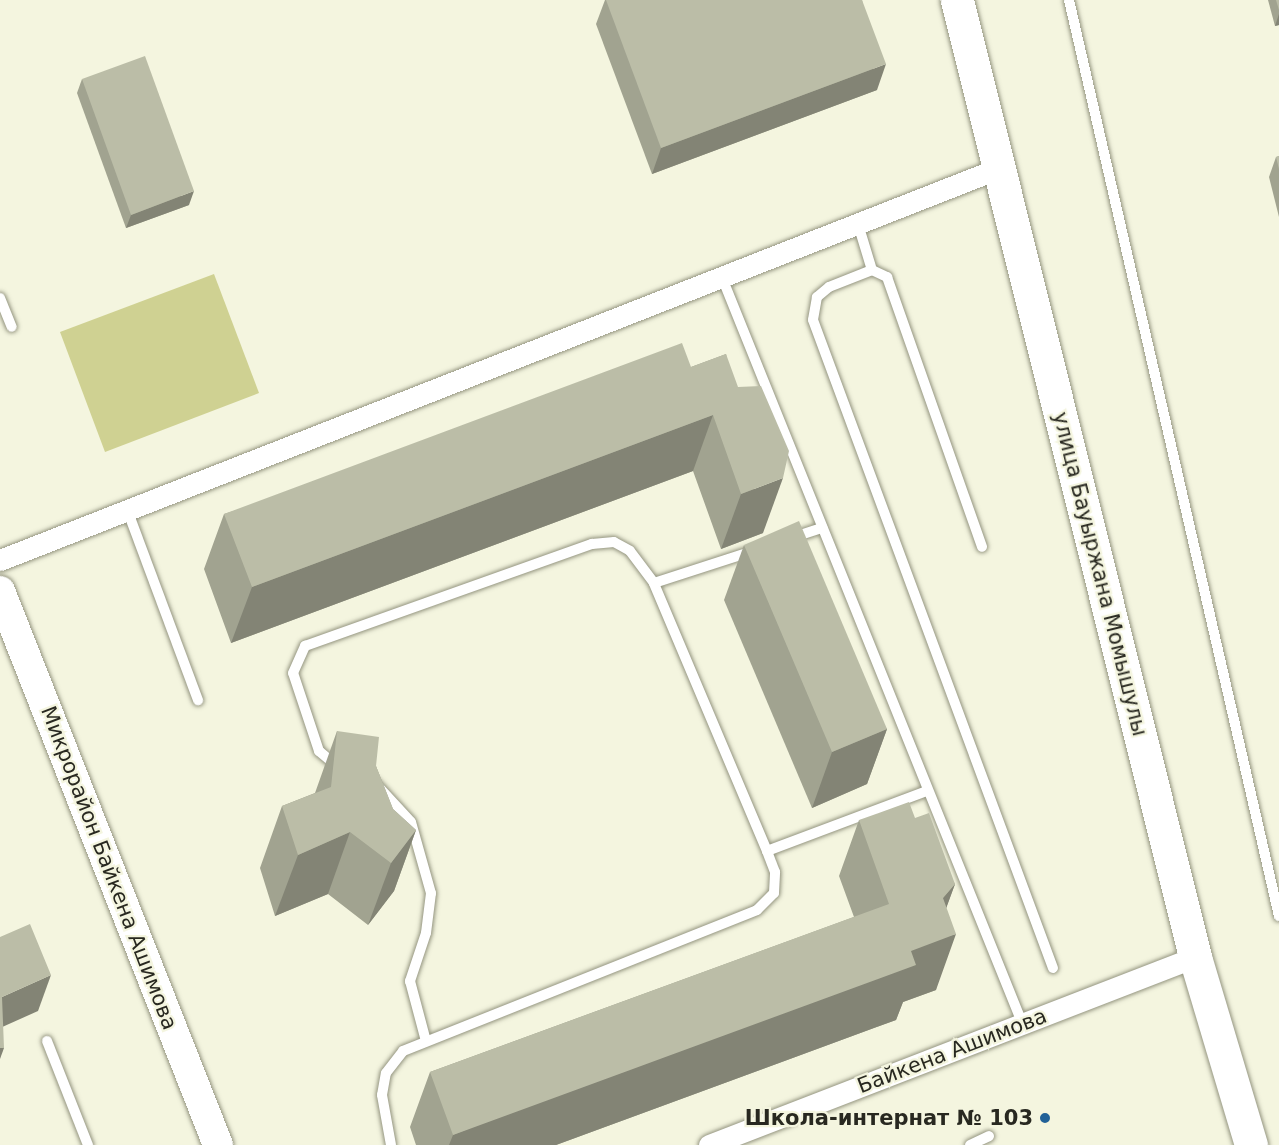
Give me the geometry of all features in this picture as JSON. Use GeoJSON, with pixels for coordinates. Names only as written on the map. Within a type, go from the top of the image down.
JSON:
{"type":"FeatureCollection","features":[{"type":"Feature","properties":{"kind":"main road","name":"улица Бауыржана Момышулы"},"geometry":{"type":"LineString","coordinates":[[957,0],[1195,957],[1251,1145]]}},
{"type":"Feature","properties":{"kind":"street"},"geometry":{"type":"LineString","coordinates":[[0,560],[128,512],[720,275],[999,168]]}},
{"type":"Feature","properties":{"kind":"street","name":"Микрорайон Байкена Ашимова"},"geometry":{"type":"LineString","coordinates":[[0,591],[218,1145]]}},
{"type":"Feature","properties":{"kind":"street","name":"Байкена Ашимова"},"geometry":{"type":"LineString","coordinates":[[709,1145],[1195,957]]}},
{"type":"Feature","properties":{"kind":"lane"},"geometry":{"type":"LineString","coordinates":[[1069,0],[1279,916]]}},
{"type":"Feature","properties":{"kind":"lane"},"geometry":{"type":"LineString","coordinates":[[858,224],[873,270],[887,278],[982,547]]}},
{"type":"Feature","properties":{"kind":"lane"},"geometry":{"type":"LineString","coordinates":[[873,270],[829,287],[817,297],[813,320],[1053,968]]}},
{"type":"Feature","properties":{"kind":"lane"},"geometry":{"type":"LineString","coordinates":[[720,275],[1023,1025]]}},
{"type":"Feature","properties":{"kind":"lane"},"geometry":{"type":"LineString","coordinates":[[0,298],[12,327]]}},
{"type":"Feature","properties":{"kind":"lane"},"geometry":{"type":"LineString","coordinates":[[128,512],[198,700]]}},
{"type":"Feature","properties":{"kind":"lane"},"geometry":{"type":"LineString","coordinates":[[654,583],[822,528]]}},
{"type":"Feature","properties":{"kind":"lane"},"geometry":{"type":"LineString","coordinates":[[391,1145],[382,1095],[386,1073],[404,1051],[758,910],[774,893],[775,872],[768,851],[654,583],[630,551],[614,543],[592,544],[305,646],[293,673],[319,751],[386,789],[411,822],[431,893],[426,933],[410,981],[426,1041]]}},
{"type":"Feature","properties":{"kind":"lane"},"geometry":{"type":"LineString","coordinates":[[768,851],[927,792]]}},
{"type":"Feature","properties":{"kind":"lane"},"geometry":{"type":"LineString","coordinates":[[47,1041],[88,1145]]}},
{"type":"Feature","properties":{"kind":"lane"},"geometry":{"type":"LineString","coordinates":[[970,1145],[989,1136]]}},
{"type":"Feature","properties":{"kind":"green space"},"geometry":{"type":"Polygon","coordinates":[[[214,274],[259,393],[105,452],[60,332],[214,274]]]}},
{"type":"Feature","properties":{"kind":"building"},"geometry":{"type":"Polygon","coordinates":[[[606,0],[862,0],[886,64],[661,148],[606,0]]]}},
{"type":"Feature","properties":{"kind":"building"},"geometry":{"type":"Polygon","coordinates":[[[145,56],[194,191],[131,215],[82,79],[145,56]]]}},
{"type":"Feature","properties":{"kind":"building"},"geometry":{"type":"Polygon","coordinates":[[[682,343],[691,367],[726,354],[738,387],[761,386],[789,451],[783,478],[741,494],[713,415],[252,587],[224,514],[682,343]]]}},
{"type":"Feature","properties":{"kind":"building"},"geometry":{"type":"Polygon","coordinates":[[[799,521],[887,729],[832,752],[744,545],[799,521]]]}},
{"type":"Feature","properties":{"kind":"building"},"geometry":{"type":"Polygon","coordinates":[[[337,731],[379,737],[376,766],[393,809],[416,830],[391,863],[350,832],[298,855],[282,806],[331,787],[337,731]]]}},
{"type":"Feature","properties":{"kind":"building"},"geometry":{"type":"Polygon","coordinates":[[[909,802],[915,818],[929,813],[955,884],[943,898],[956,934],[911,951],[916,965],[453,1135],[430,1072],[889,904],[859,820],[909,802]]]}},
{"type":"Feature","properties":{"kind":"building"},"geometry":{"type":"Polygon","coordinates":[[[30,924],[51,975],[2,997],[4,1048],[0,1048],[0,937],[30,924]]]}},
{"type":"Feature","properties":{"kind":"place","name":"Школа-интернат № 103"},"geometry":{"type":"Point","coordinates":[1045,1118]}}]}
